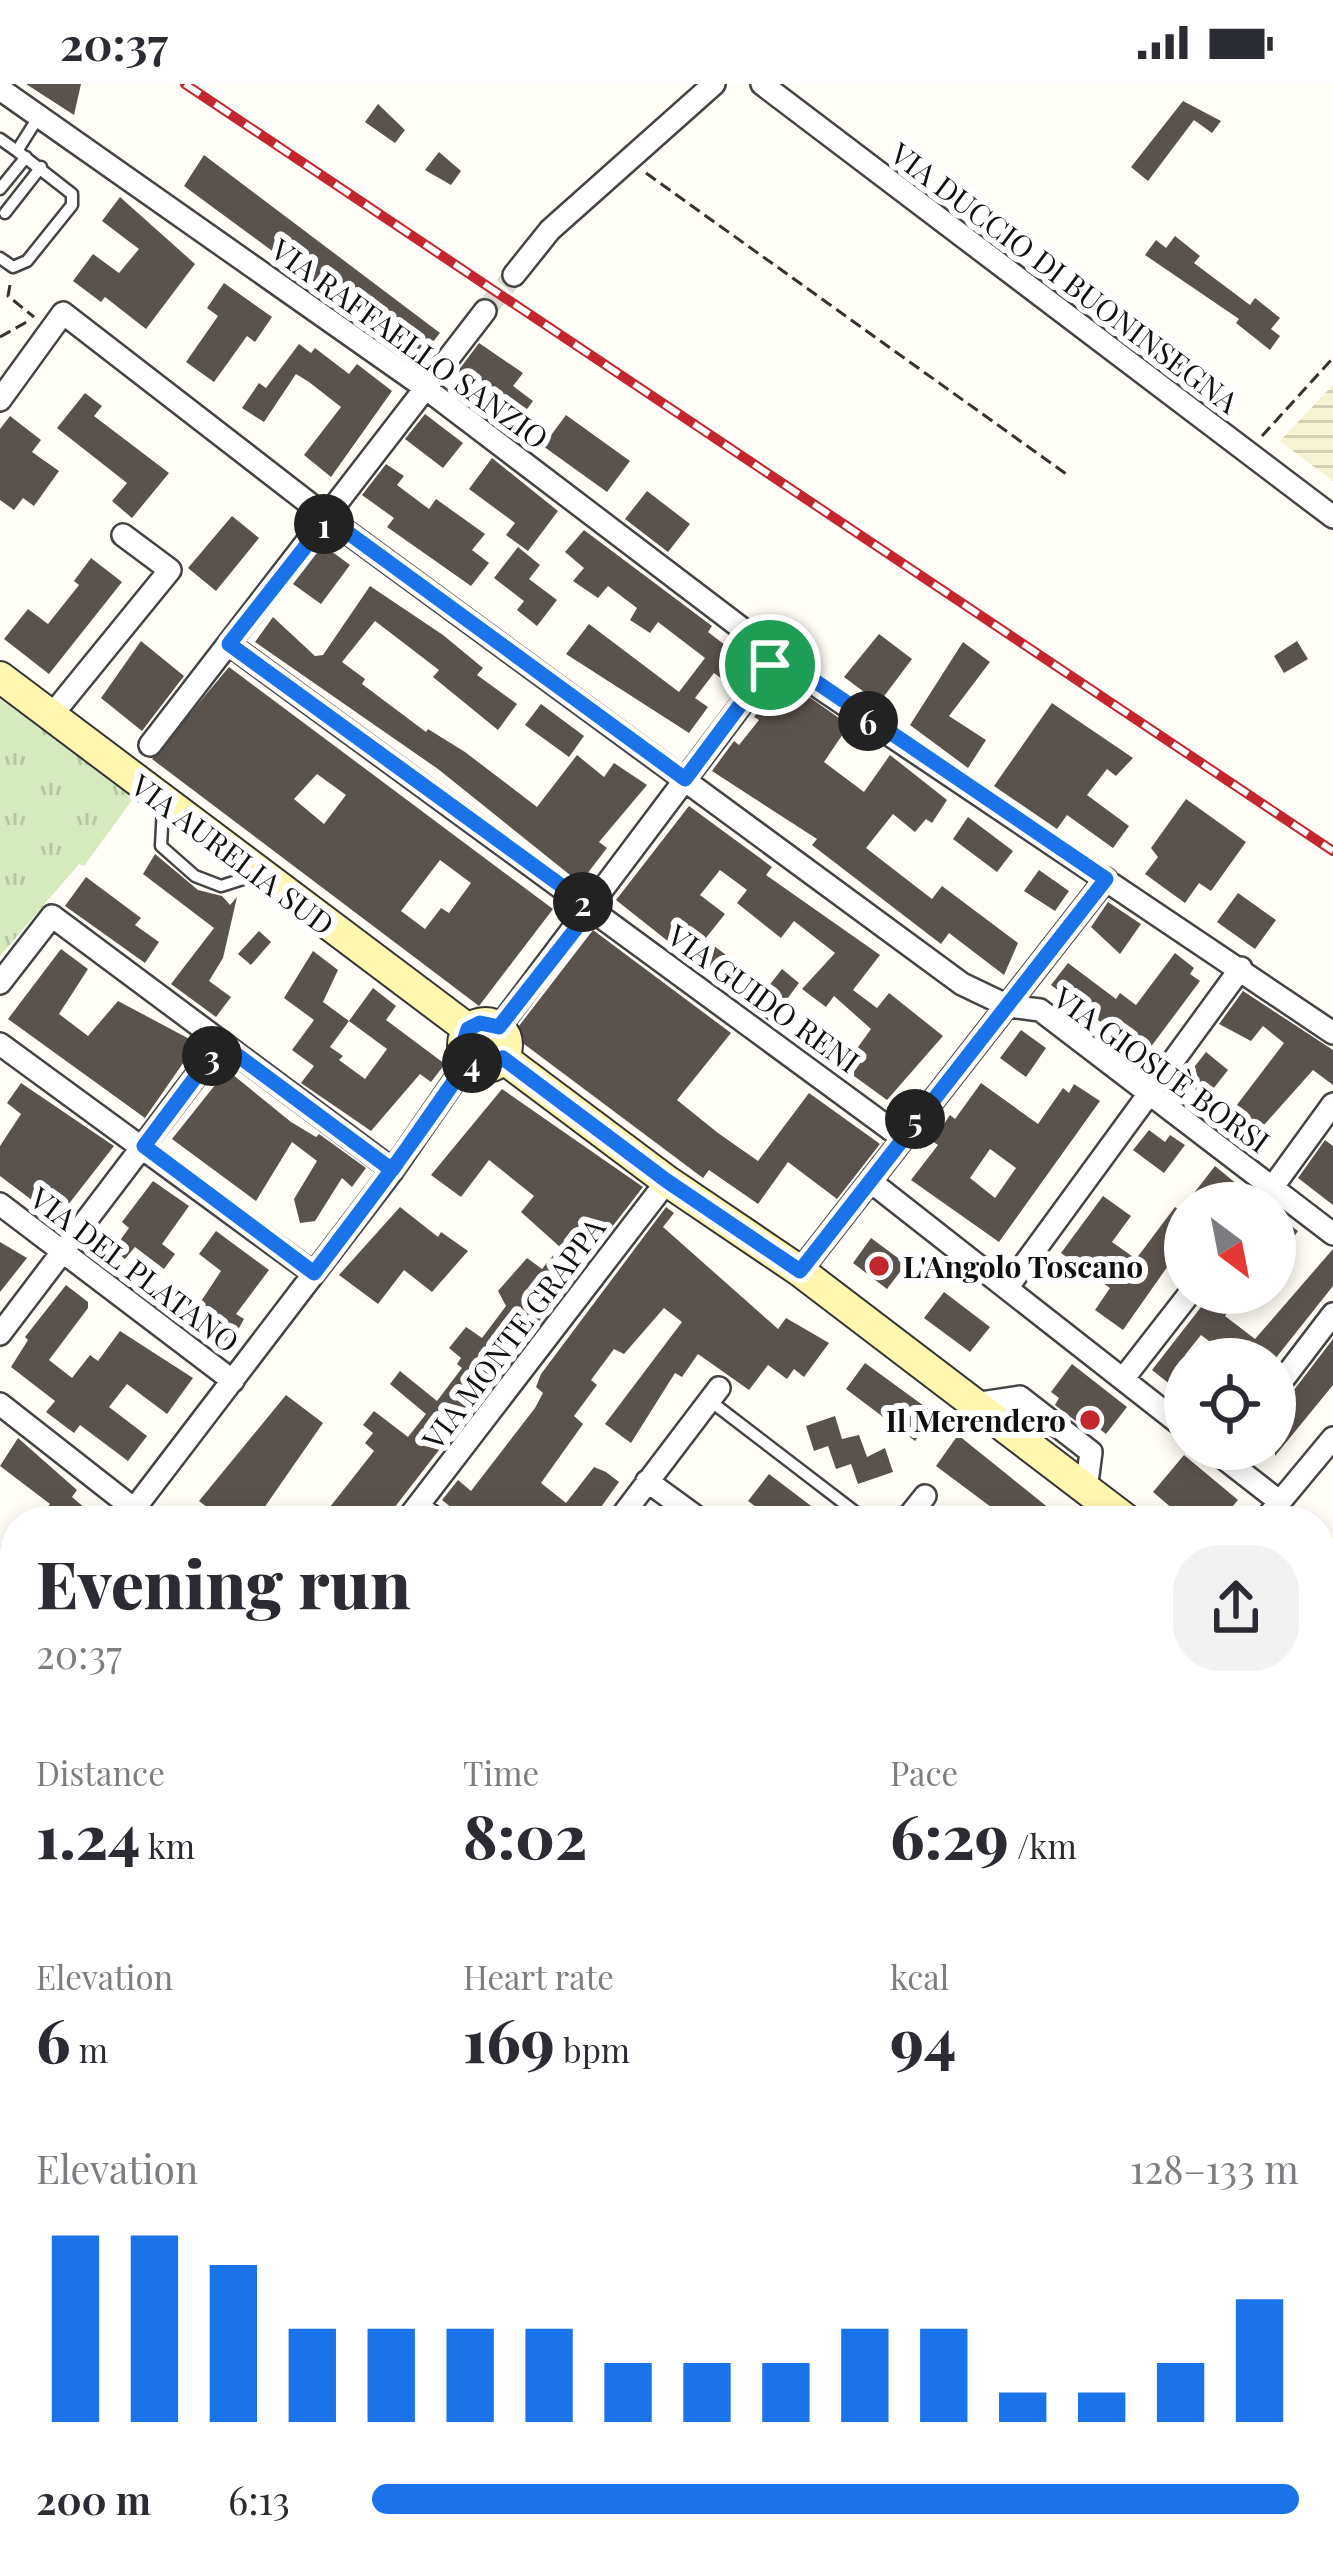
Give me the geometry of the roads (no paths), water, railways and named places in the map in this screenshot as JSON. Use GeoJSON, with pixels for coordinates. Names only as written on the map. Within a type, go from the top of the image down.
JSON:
{"type":"FeatureCollection","features":[{"type":"Feature","properties":{"kind":"street"},"geometry":{"type":"LineString","coordinates":[[514,274],[550,230],[714,84]]}},
{"type":"Feature","properties":{"kind":"street","name":"VIA DUCCIO DI BUONINSEGNA"},"geometry":{"type":"LineString","coordinates":[[762,84],[1333,517]]}},
{"type":"Feature","properties":{"kind":"street","name":"VIA RAFFAELLO SANZIO"},"geometry":{"type":"LineString","coordinates":[[0,89],[424,387],[778,656],[1333,1033]]}},
{"type":"Feature","properties":{"kind":"street"},"geometry":{"type":"LineString","coordinates":[[150,746],[485,311]]}},
{"type":"Feature","properties":{"kind":"street","name":"VIA GIOSUÈ BORSI"},"geometry":{"type":"LineString","coordinates":[[0,400],[62,313],[328,518],[962,984],[1008,1006],[1040,1010],[1153,1094],[1251,1182]]}},
{"type":"Feature","properties":{"kind":"street"},"geometry":{"type":"LineString","coordinates":[[51,716],[170,570],[123,535]]}},
{"type":"Feature","properties":{"kind":"street","name":"VIA GUIDO RENI"},"geometry":{"type":"LineString","coordinates":[[229,644],[901,1136]]}},
{"type":"Feature","properties":{"kind":"street"},"geometry":{"type":"LineString","coordinates":[[483,1028],[507,1039],[503,1058],[488,1068],[468,1061],[462,1048],[592,908],[778,656]]}},
{"type":"Feature","properties":{"kind":"street","name":"VIA AURELIA SUD"},"geometry":{"type":"LineString","coordinates":[[0,677],[259,874],[483,1028]]}},
{"type":"Feature","properties":{"kind":"street"},"geometry":{"type":"LineString","coordinates":[[800,1271],[1106,879]]}},
{"type":"Feature","properties":{"kind":"street"},"geometry":{"type":"LineString","coordinates":[[0,983],[52,916],[392,1170]]}},
{"type":"Feature","properties":{"kind":"street"},"geometry":{"type":"LineString","coordinates":[[1007,1288],[1241,968]]}},
{"type":"Feature","properties":{"kind":"street"},"geometry":{"type":"LineString","coordinates":[[0,1334],[221,1043]]}},
{"type":"Feature","properties":{"kind":"street"},"geometry":{"type":"LineString","coordinates":[[0,1044],[314,1273]]}},
{"type":"Feature","properties":{"kind":"street"},"geometry":{"type":"LineString","coordinates":[[503,1058],[667,1181],[800,1271],[1108,1506]]}},
{"type":"Feature","properties":{"kind":"street"},"geometry":{"type":"LineString","coordinates":[[137,1506],[392,1170],[468,1061]]}},
{"type":"Feature","properties":{"kind":"street"},"geometry":{"type":"LineString","coordinates":[[1277,1182],[1333,1104]]}},
{"type":"Feature","properties":{"kind":"street"},"geometry":{"type":"LineString","coordinates":[[870,1180],[1164,1411]]}},
{"type":"Feature","properties":{"kind":"street","name":"VIA MONTE GRAPPA"},"geometry":{"type":"LineString","coordinates":[[418,1506],[667,1181]]}},
{"type":"Feature","properties":{"kind":"street","name":"VIA DEL PLATANO"},"geometry":{"type":"LineString","coordinates":[[0,1204],[233,1382]]}},
{"type":"Feature","properties":{"kind":"street","name":"VIA GIOSUÈ BORSI"},"geometry":{"type":"LineString","coordinates":[[1296,1213],[1333,1234]]}},
{"type":"Feature","properties":{"kind":"street"},"geometry":{"type":"LineString","coordinates":[[1123,1379],[1174,1314]]}},
{"type":"Feature","properties":{"kind":"street"},"geometry":{"type":"LineString","coordinates":[[1296,1362],[1333,1314]]}},
{"type":"Feature","properties":{"kind":"street"},"geometry":{"type":"LineString","coordinates":[[629,1506],[714,1394]]}},
{"type":"Feature","properties":{"kind":"street"},"geometry":{"type":"LineString","coordinates":[[0,1404],[119,1506]]}},
{"type":"Feature","properties":{"kind":"street"},"geometry":{"type":"LineString","coordinates":[[1277,1506],[1333,1438]]}},
{"type":"Feature","properties":{"kind":"street"},"geometry":{"type":"LineString","coordinates":[[1243,1470],[1280,1502]]}},
{"type":"Feature","properties":{"kind":"street"},"geometry":{"type":"LineString","coordinates":[[647,1481],[681,1506]]}},
{"type":"Feature","properties":{"kind":"street"},"geometry":{"type":"LineString","coordinates":[[917,1506],[926,1496]]}},
{"type":"Feature","properties":{"kind":"lane"},"geometry":{"type":"LineString","coordinates":[[0,189],[39,116]]}},
{"type":"Feature","properties":{"kind":"lane"},"geometry":{"type":"LineString","coordinates":[[0,140],[73,194],[71,205],[27,261],[14,267],[0,258]]}},
{"type":"Feature","properties":{"kind":"lane"},"geometry":{"type":"LineString","coordinates":[[5,213],[41,167]]}},
{"type":"Feature","properties":{"kind":"lane"},"geometry":{"type":"LineString","coordinates":[[714,1394],[849,1506]]}},
{"type":"Feature","properties":{"kind":"tunnel"},"geometry":{"type":"LineString","coordinates":[[485,311],[514,275]]}},
{"type":"Feature","properties":{"kind":"railway"},"geometry":{"type":"LineString","coordinates":[[185,84],[1333,851]]}},
{"type":"Feature","properties":{"kind":"place","name":"L'Angolo Toscano"},"geometry":{"type":"Point","coordinates":[879,1266]}},
{"type":"Feature","properties":{"kind":"place","name":"Il Merendero"},"geometry":{"type":"Point","coordinates":[1090,1420]}}]}
